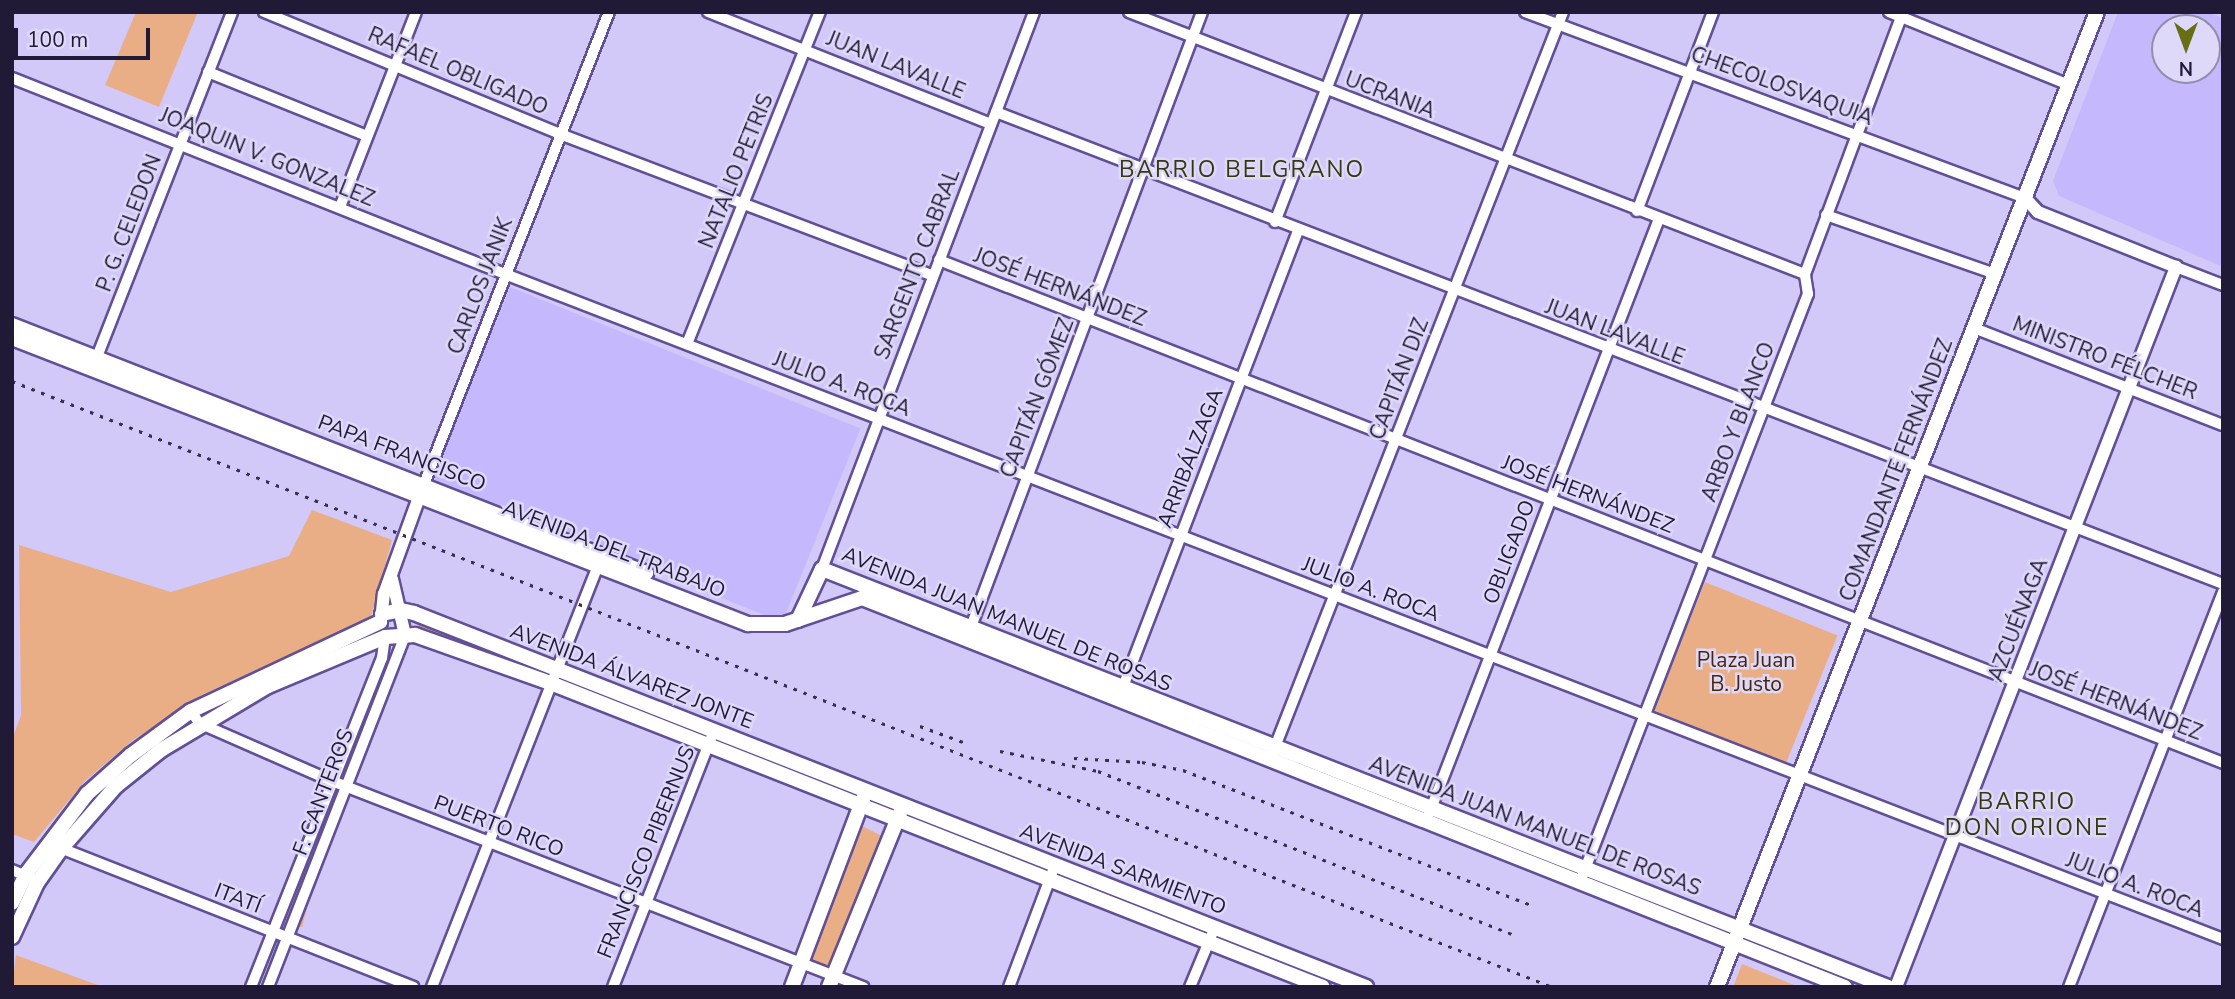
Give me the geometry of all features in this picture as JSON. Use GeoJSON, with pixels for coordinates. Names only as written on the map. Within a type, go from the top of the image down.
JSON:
{"type":"FeatureCollection","features":[{"type":"Feature","properties":{"kind":"main road","name":"COMANDANTE FERNÁNDEZ"},"geometry":{"type":"LineString","coordinates":[[1717,987],[2097,12]]}},
{"type":"Feature","properties":{"kind":"main road","name":"PAPA FRANCISCO"},"geometry":{"type":"LineString","coordinates":[[12,325],[94,363],[421,490]]}},
{"type":"Feature","properties":{"kind":"main road","name":"PAPA FRANCISCO"},"geometry":{"type":"LineString","coordinates":[[12,338],[94,363]]}},
{"type":"Feature","properties":{"kind":"main road","name":"AVENIDA DEL TRABAJO"},"geometry":{"type":"LineString","coordinates":[[421,490],[600,560],[748,624],[774,625],[798,620]]}},
{"type":"Feature","properties":{"kind":"main road","name":"AVENIDA JUAN MANUEL DE ROSAS"},"geometry":{"type":"LineString","coordinates":[[798,620],[822,569],[968,633],[1737,936],[1888,987]]}},
{"type":"Feature","properties":{"kind":"main road"},"geometry":{"type":"LineString","coordinates":[[854,581],[857,599]]}},
{"type":"Feature","properties":{"kind":"main road"},"geometry":{"type":"LineString","coordinates":[[810,596],[819,608],[832,612]]}},
{"type":"Feature","properties":{"kind":"main road","name":"AVENIDA JUAN MANUEL DE ROSAS"},"geometry":{"type":"LineString","coordinates":[[798,620],[832,612],[857,599],[968,633]]}},
{"type":"Feature","properties":{"kind":"main road","name":"AVENIDA ÁLVAREZ JONTE"},"geometry":{"type":"LineString","coordinates":[[401,610],[560,670],[860,807]]}},
{"type":"Feature","properties":{"kind":"main road"},"geometry":{"type":"LineString","coordinates":[[12,903],[25,876],[56,845],[87,794],[195,717],[381,618],[401,610]]}},
{"type":"Feature","properties":{"kind":"main road","name":"AVENIDA ÁLVAREZ JONTE"},"geometry":{"type":"LineString","coordinates":[[195,717],[385,637],[426,636],[553,684],[866,791]]}},
{"type":"Feature","properties":{"kind":"main road"},"geometry":{"type":"LineString","coordinates":[[792,987],[866,791]]}},
{"type":"Feature","properties":{"kind":"main road","name":"AVENIDA SARMIENTO"},"geometry":{"type":"LineString","coordinates":[[866,791],[1365,987]]}},
{"type":"Feature","properties":{"kind":"main road"},"geometry":{"type":"LineString","coordinates":[[832,981],[903,805]]}},
{"type":"Feature","properties":{"kind":"main road","name":"AVENIDA SARMIENTO"},"geometry":{"type":"LineString","coordinates":[[860,807],[1323,987]]}},
{"type":"Feature","properties":{"kind":"main road"},"geometry":{"type":"LineString","coordinates":[[12,937],[25,876]]}},
{"type":"Feature","properties":{"kind":"main road","name":"AVENIDA JUAN MANUEL DE ROSAS"},"geometry":{"type":"LineString","coordinates":[[1737,936],[1846,987]]}},
{"type":"Feature","properties":{"kind":"street","name":"P. G. CELEDON"},"geometry":{"type":"LineString","coordinates":[[94,363],[232,12]]}},
{"type":"Feature","properties":{"kind":"street","name":"RAFAEL OBLIGADO"},"geometry":{"type":"LineString","coordinates":[[264,12],[560,134]]}},
{"type":"Feature","properties":{"kind":"street"},"geometry":{"type":"LineString","coordinates":[[340,206],[416,12]]}},
{"type":"Feature","properties":{"kind":"street","name":"CARLOS JANIK"},"geometry":{"type":"LineString","coordinates":[[381,618],[421,490],[609,12]]}},
{"type":"Feature","properties":{"kind":"street","name":"JUAN LAVALLE"},"geometry":{"type":"LineString","coordinates":[[708,12],[991,124]]}},
{"type":"Feature","properties":{"kind":"street","name":"NATALIO PETRIS"},"geometry":{"type":"LineString","coordinates":[[687,344],[820,12]]}},
{"type":"Feature","properties":{"kind":"street","name":"SARGENTO CABRAL"},"geometry":{"type":"LineString","coordinates":[[822,569],[931,275],[1034,12]]}},
{"type":"Feature","properties":{"kind":"street","name":"UCRANIA"},"geometry":{"type":"LineString","coordinates":[[1129,12],[1637,211]]}},
{"type":"Feature","properties":{"kind":"street","name":"CAPITÁN GÓMEZ"},"geometry":{"type":"LineString","coordinates":[[968,633],[1202,12]]}},
{"type":"Feature","properties":{"kind":"street"},"geometry":{"type":"LineString","coordinates":[[1275,222],[1356,12]]}},
{"type":"Feature","properties":{"kind":"street","name":"CHECOLOSVAQUIA"},"geometry":{"type":"LineString","coordinates":[[1525,12],[1857,133],[2025,198]]}},
{"type":"Feature","properties":{"kind":"street","name":"CAPITÁN DIZ"},"geometry":{"type":"LineString","coordinates":[[1273,753],[1563,12]]}},
{"type":"Feature","properties":{"kind":"street"},"geometry":{"type":"LineString","coordinates":[[1713,12],[1637,211],[1805,274]]}},
{"type":"Feature","properties":{"kind":"street"},"geometry":{"type":"LineString","coordinates":[[1889,12],[1902,15],[2069,85]]}},
{"type":"Feature","properties":{"kind":"street","name":"ARBO Y BLANCO"},"geometry":{"type":"LineString","coordinates":[[1582,875],[1808,294],[1805,274],[1902,15]]}},
{"type":"Feature","properties":{"kind":"street"},"geometry":{"type":"LineString","coordinates":[[208,72],[367,136]]}},
{"type":"Feature","properties":{"kind":"street","name":"JOAQUIN V. GONZALEZ"},"geometry":{"type":"LineString","coordinates":[[13,79],[181,142],[505,274]]}},
{"type":"Feature","properties":{"kind":"street","name":"JUAN LAVALLE"},"geometry":{"type":"LineString","coordinates":[[996,112],[1143,172],[2223,584]]}},
{"type":"Feature","properties":{"kind":"street"},"geometry":{"type":"LineString","coordinates":[[560,134],[931,275]]}},
{"type":"Feature","properties":{"kind":"street"},"geometry":{"type":"LineString","coordinates":[[2025,198],[2038,212],[2223,285]]}},
{"type":"Feature","properties":{"kind":"street"},"geometry":{"type":"LineString","coordinates":[[1826,215],[1995,274]]}},
{"type":"Feature","properties":{"kind":"street","name":"OBLIGADO"},"geometry":{"type":"LineString","coordinates":[[1429,814],[1659,219]]}},
{"type":"Feature","properties":{"kind":"street","name":"ARRIBÁLZAGA"},"geometry":{"type":"LineString","coordinates":[[1121,693],[1298,231]]}},
{"type":"Feature","properties":{"kind":"street","name":"JOSÉ HERNÁNDEZ"},"geometry":{"type":"LineString","coordinates":[[939,260],[2223,763]]}},
{"type":"Feature","properties":{"kind":"street","name":"AZCUÉNAGA"},"geometry":{"type":"LineString","coordinates":[[1896,987],[2176,267]]}},
{"type":"Feature","properties":{"kind":"street","name":"JULIO A. ROCA"},"geometry":{"type":"LineString","coordinates":[[505,274],[2223,939]]}},
{"type":"Feature","properties":{"kind":"street","name":"MINISTRO FÉLCHER"},"geometry":{"type":"LineString","coordinates":[[1974,328],[2223,425]]}},
{"type":"Feature","properties":{"kind":"street"},"geometry":{"type":"LineString","coordinates":[[432,987],[560,670],[600,560]]}},
{"type":"Feature","properties":{"kind":"street"},"geometry":{"type":"LineString","coordinates":[[392,576],[392,594],[401,610],[405,635]]}},
{"type":"Feature","properties":{"kind":"street"},"geometry":{"type":"LineString","coordinates":[[2069,987],[2223,592]]}},
{"type":"Feature","properties":{"kind":"street"},"geometry":{"type":"LineString","coordinates":[[381,618],[385,637]]}},
{"type":"Feature","properties":{"kind":"street","name":"F. CANTEROS"},"geometry":{"type":"LineString","coordinates":[[268,987],[405,635]]}},
{"type":"Feature","properties":{"kind":"street","name":"F. CANTEROS"},"geometry":{"type":"LineString","coordinates":[[251,987],[382,658],[385,637]]}},
{"type":"Feature","properties":{"kind":"street","name":"PUERTO RICO"},"geometry":{"type":"LineString","coordinates":[[195,717],[346,787],[802,963],[832,981],[863,987]]}},
{"type":"Feature","properties":{"kind":"street","name":"FRANCISCO PIBERNUS"},"geometry":{"type":"LineString","coordinates":[[613,987],[711,738]]}},
{"type":"Feature","properties":{"kind":"street","name":"ITATÍ"},"geometry":{"type":"LineString","coordinates":[[56,845],[412,987]]}},
{"type":"Feature","properties":{"kind":"street"},"geometry":{"type":"LineString","coordinates":[[1009,987],[1055,865]]}},
{"type":"Feature","properties":{"kind":"street"},"geometry":{"type":"LineString","coordinates":[[1190,987],[1214,928]]}},
{"type":"Feature","properties":{"kind":"shaded area"},"geometry":{"type":"Polygon","coordinates":[[[2118,12],[2212,14],[2151,14],[2151,84],[2221,84],[2221,17],[2223,18],[2223,267],[2059,196],[2053,181],[2118,12]]]}},
{"type":"Feature","properties":{"kind":"shaded area"},"geometry":{"type":"Polygon","coordinates":[[[510,287],[860,429],[782,622],[432,481],[510,287]]]}},
{"type":"Feature","properties":{"kind":"green space"},"geometry":{"type":"Polygon","coordinates":[[[136,12],[197,14],[159,107],[105,85],[136,12]]]}},
{"type":"Feature","properties":{"kind":"green space"},"geometry":{"type":"Polygon","coordinates":[[[312,510],[392,540],[371,617],[204,694],[133,740],[85,781],[34,842],[12,834],[12,740],[21,715],[19,545],[171,592],[289,556],[312,510]]]}},
{"type":"Feature","properties":{"kind":"green space","name":"Plaza Juan B. Justo"},"geometry":{"type":"Polygon","coordinates":[[[1705,582],[1838,636],[1786,764],[1653,710],[1705,582]]]}},
{"type":"Feature","properties":{"kind":"green space"},"geometry":{"type":"Polygon","coordinates":[[[419,622],[538,668],[536,674],[416,629],[419,622]]]}},
{"type":"Feature","properties":{"kind":"green space"},"geometry":{"type":"Polygon","coordinates":[[[329,803],[333,804],[302,927],[298,926],[329,803]]]}},
{"type":"Feature","properties":{"kind":"green space"},"geometry":{"type":"Polygon","coordinates":[[[860,825],[882,836],[833,963],[825,966],[813,962],[809,953],[860,825]]]}},
{"type":"Feature","properties":{"kind":"green space"},"geometry":{"type":"Polygon","coordinates":[[[16,955],[103,987],[12,987],[16,955]]]}},
{"type":"Feature","properties":{"kind":"green space"},"geometry":{"type":"Polygon","coordinates":[[[1742,964],[1799,987],[1733,987],[1742,964]]]}},
{"type":"Feature","properties":{"kind":"railway"},"geometry":{"type":"LineString","coordinates":[[12,381],[1553,987]]}},
{"type":"Feature","properties":{"kind":"railway"},"geometry":{"type":"LineString","coordinates":[[920,726],[963,742]]}},
{"type":"Feature","properties":{"kind":"railway"},"geometry":{"type":"LineString","coordinates":[[1000,751],[1098,771],[1517,936]]}},
{"type":"Feature","properties":{"kind":"railway"},"geometry":{"type":"LineString","coordinates":[[1074,758],[1142,762],[1183,770],[1534,906]]}},
{"type":"Feature","properties":{"kind":"district","name":"BARRIO BELGRANO"},"geometry":{"type":"Point","coordinates":[1242,170]}},
{"type":"Feature","properties":{"kind":"district","name":"BARRIO DON ORIONE"},"geometry":{"type":"Point","coordinates":[2027,815]}}]}
